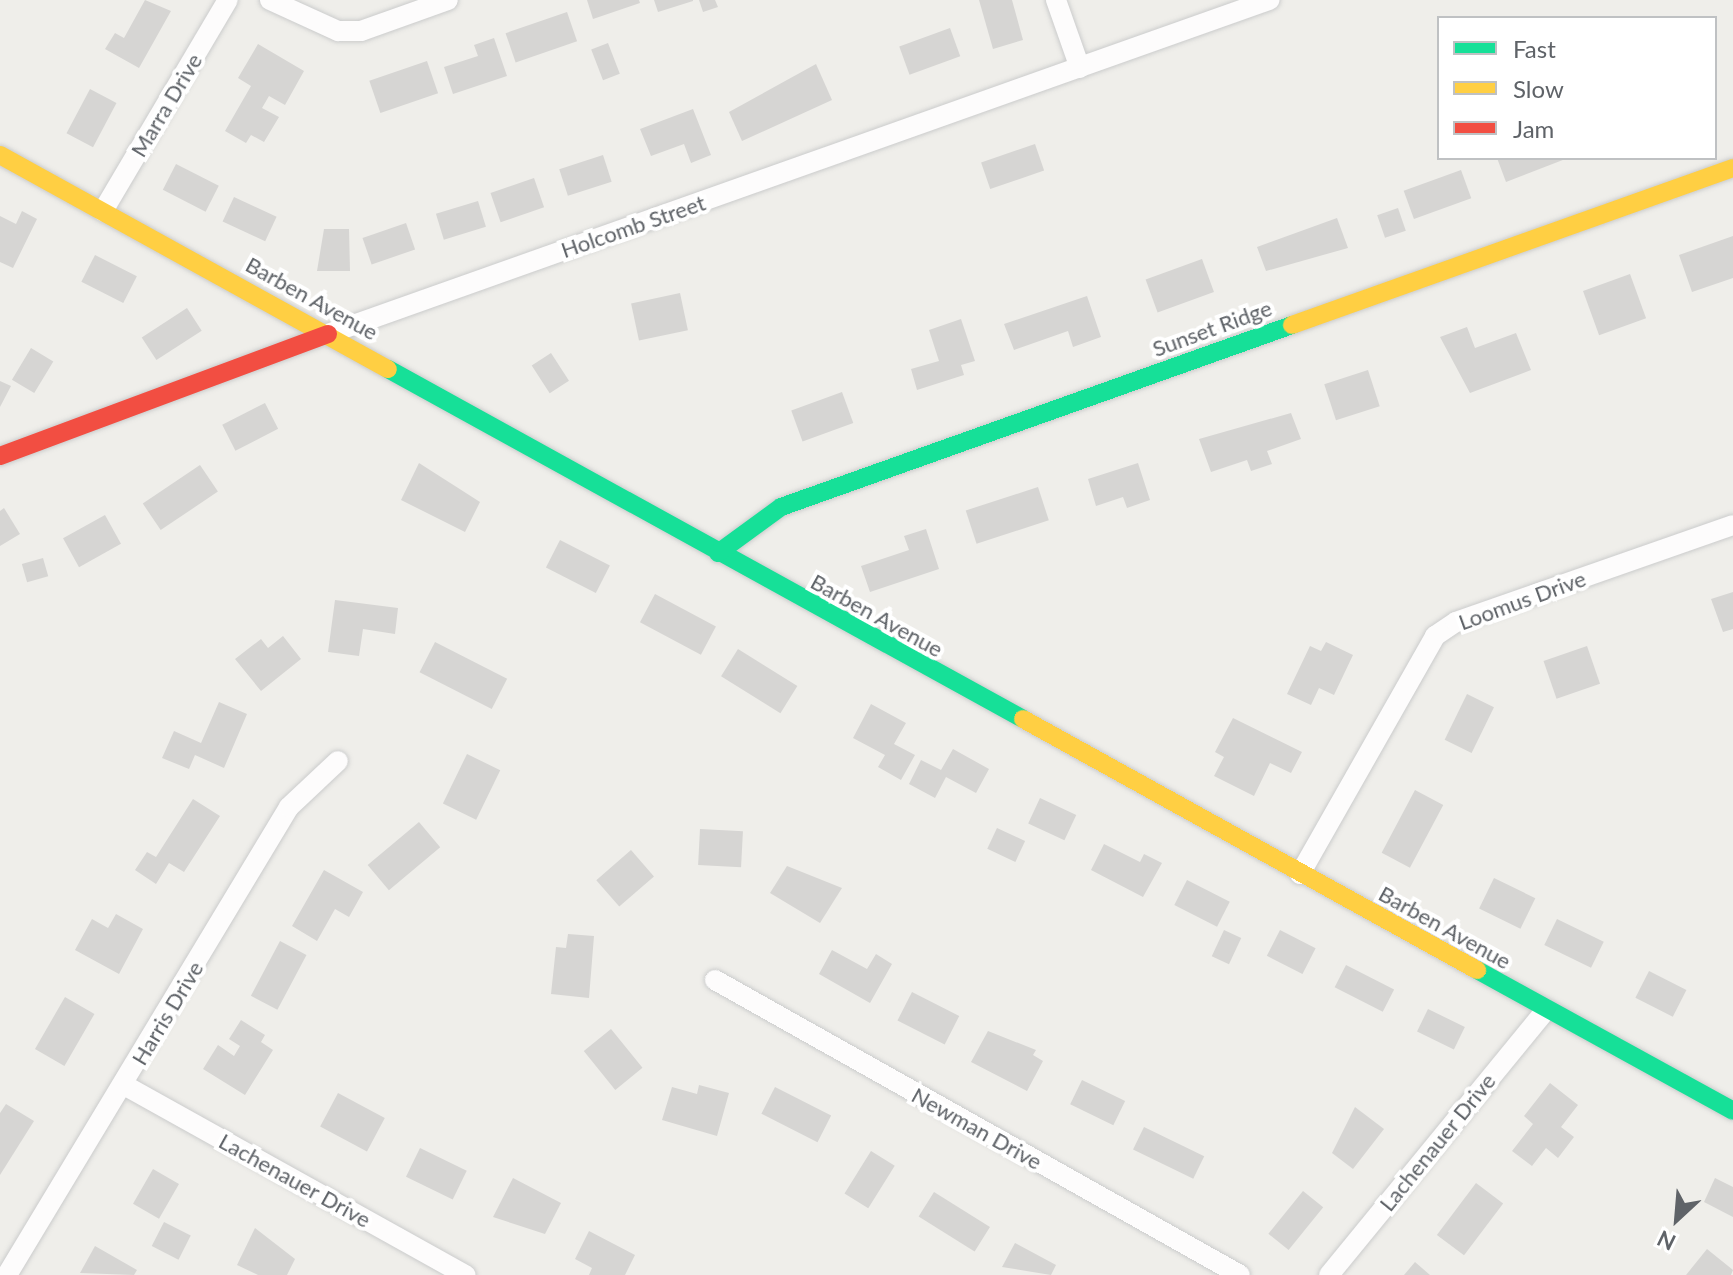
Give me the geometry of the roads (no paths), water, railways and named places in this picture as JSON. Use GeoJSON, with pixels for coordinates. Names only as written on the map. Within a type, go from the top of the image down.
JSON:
{"type":"FeatureCollection","features":[{"type":"Feature","properties":{"kind":"street","name":"Marra Drive"},"geometry":{"type":"LineString","coordinates":[[103,211],[228,0]]}},
{"type":"Feature","properties":{"kind":"street"},"geometry":{"type":"LineString","coordinates":[[270,0],[338,31],[361,31],[448,0]]}},
{"type":"Feature","properties":{"kind":"street"},"geometry":{"type":"LineString","coordinates":[[1056,0],[1080,68]]}},
{"type":"Feature","properties":{"kind":"street","name":"Holcomb Street"},"geometry":{"type":"LineString","coordinates":[[0,456],[328,334],[1269,0]]}},
{"type":"Feature","properties":{"kind":"street","name":"Barben Avenue"},"geometry":{"type":"LineString","coordinates":[[0,155],[1733,1111]]}},
{"type":"Feature","properties":{"kind":"street","name":"Sunset Ridge"},"geometry":{"type":"LineString","coordinates":[[718,553],[781,507],[1733,168]]}},
{"type":"Feature","properties":{"kind":"street","name":"Loomus Drive"},"geometry":{"type":"LineString","coordinates":[[1300,874],[1435,636],[1456,622],[1733,525]]}},
{"type":"Feature","properties":{"kind":"street","name":"Harris Drive"},"geometry":{"type":"LineString","coordinates":[[7,1275],[289,807],[338,761]]}},
{"type":"Feature","properties":{"kind":"street","name":"Newman Drive"},"geometry":{"type":"LineString","coordinates":[[715,980],[1240,1275]]}},
{"type":"Feature","properties":{"kind":"street","name":"Lachenauer Drive"},"geometry":{"type":"LineString","coordinates":[[1329,1275],[1546,1010]]}},
{"type":"Feature","properties":{"kind":"street","name":"Lachenauer Drive"},"geometry":{"type":"LineString","coordinates":[[124,1085],[466,1275]]}}]}
